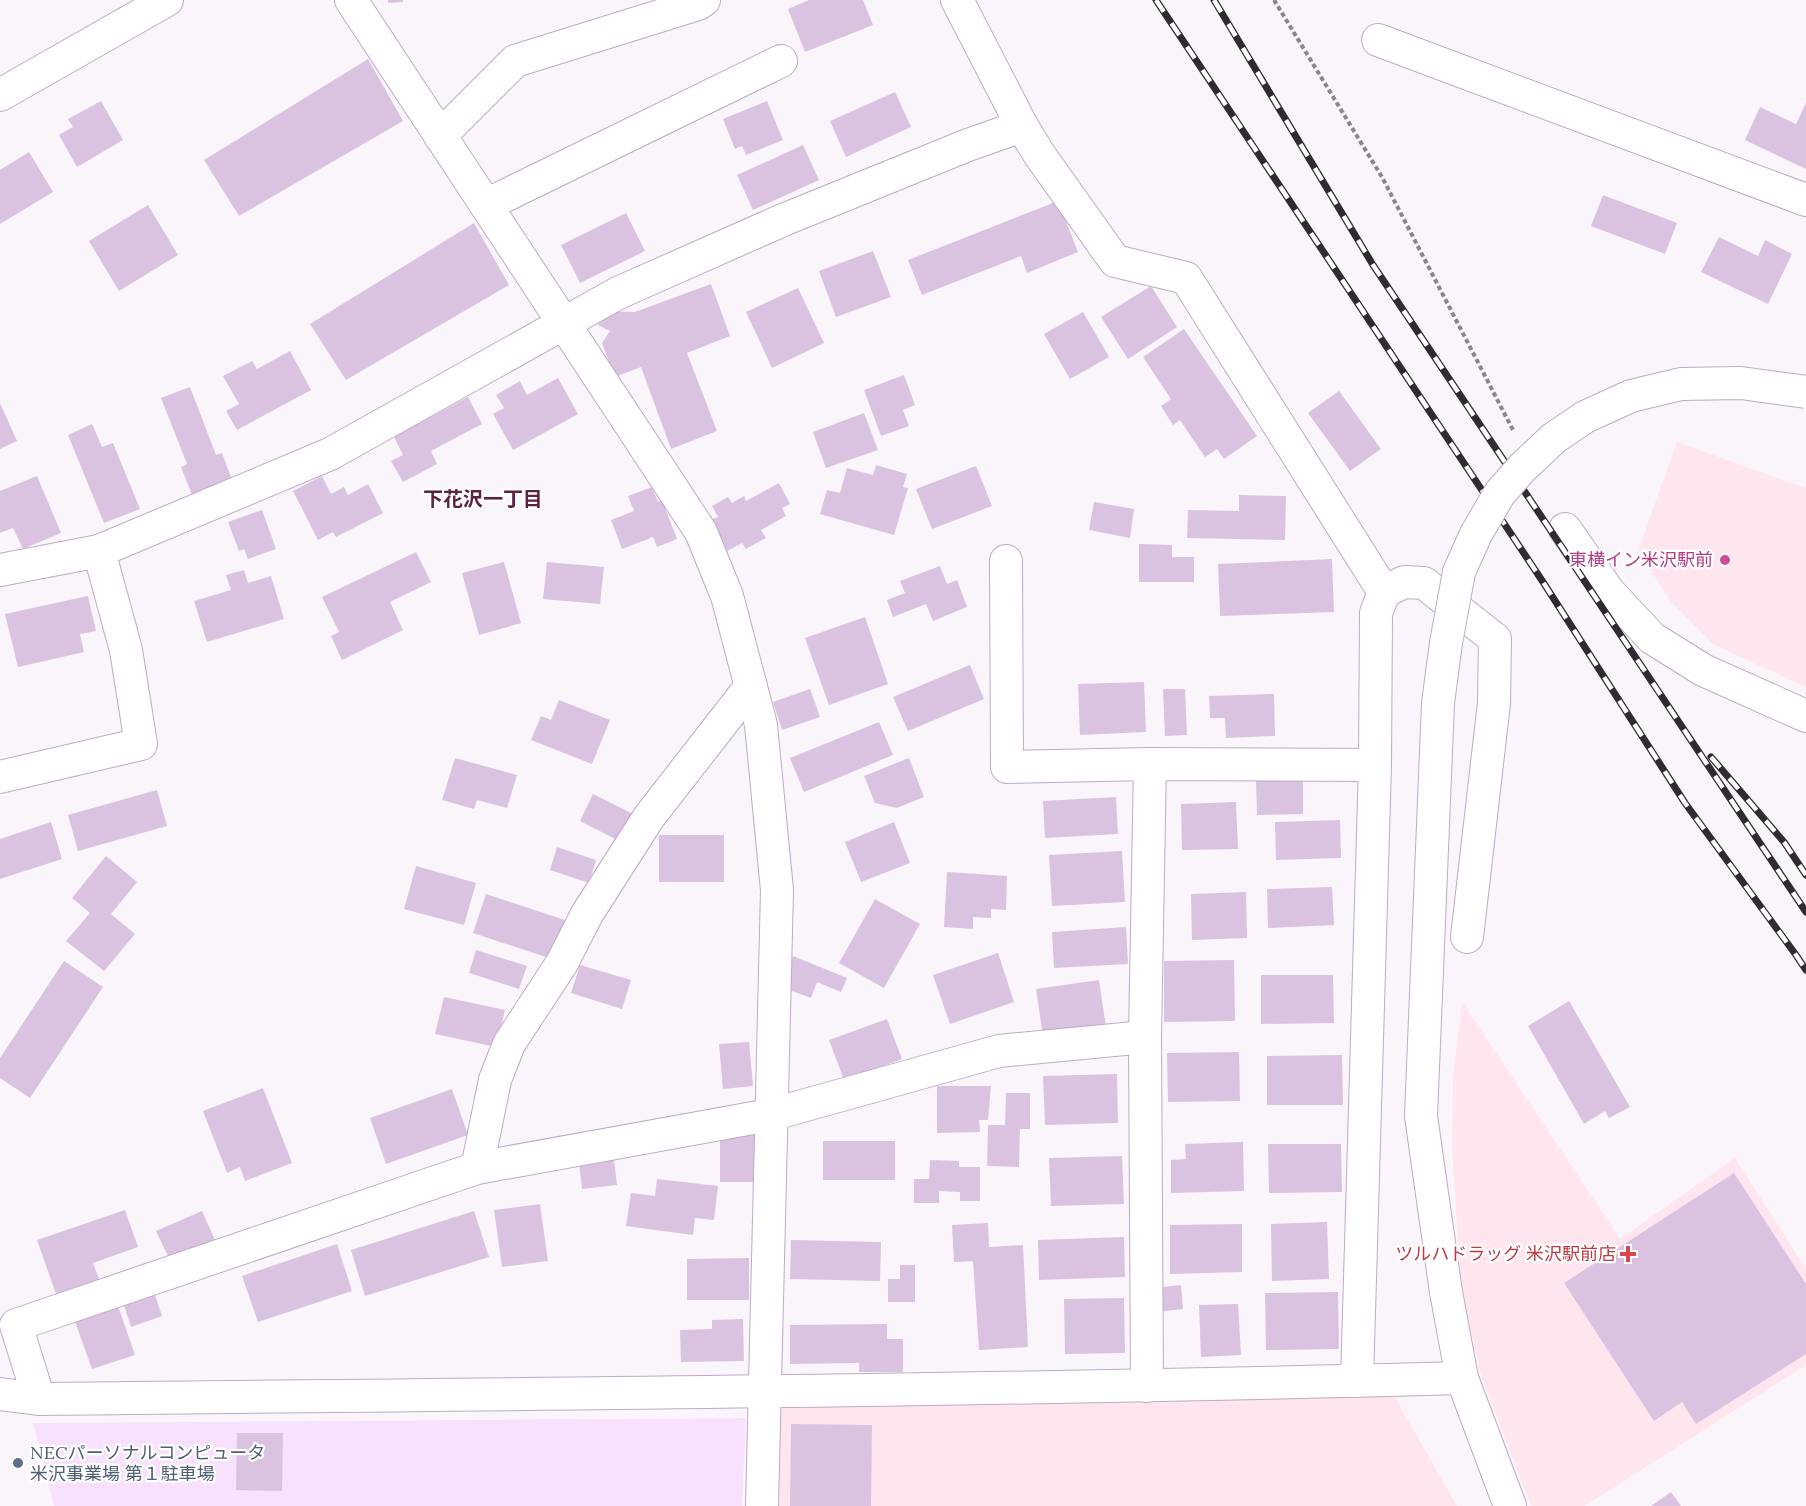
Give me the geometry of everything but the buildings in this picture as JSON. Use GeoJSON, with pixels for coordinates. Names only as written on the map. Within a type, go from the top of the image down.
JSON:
{"type":"FeatureCollection","features":[{"type":"Feature","properties":{"kind":"street"},"geometry":{"type":"LineString","coordinates":[[0,95],[167,0]]}},
{"type":"Feature","properties":{"kind":"street"},"geometry":{"type":"LineString","coordinates":[[351,0],[700,532],[728,596],[761,725],[777,890],[762,1506]]}},
{"type":"Feature","properties":{"kind":"street"},"geometry":{"type":"LineString","coordinates":[[440,136],[515,61],[698,4],[704,0]]}},
{"type":"Feature","properties":{"kind":"street"},"geometry":{"type":"LineString","coordinates":[[957,0],[1022,126],[1039,154],[1115,261],[1186,278],[1384,592]]}},
{"type":"Feature","properties":{"kind":"street"},"geometry":{"type":"LineString","coordinates":[[1378,40],[1806,200]]}},
{"type":"Feature","properties":{"kind":"street"},"geometry":{"type":"LineString","coordinates":[[486,205],[781,60]]}},
{"type":"Feature","properties":{"kind":"street"},"geometry":{"type":"LineString","coordinates":[[0,570],[99,551],[330,454],[618,293],[783,220],[968,145],[1022,126]]}},
{"type":"Feature","properties":{"kind":"street"},"geometry":{"type":"LineString","coordinates":[[1510,1506],[1462,1378],[1446,1292],[1421,1116],[1438,703],[1459,572],[1476,534],[1500,493],[1522,468],[1554,438],[1585,417],[1631,396],[1681,384],[1741,383],[1806,392]]}},
{"type":"Feature","properties":{"kind":"street"},"geometry":{"type":"LineString","coordinates":[[1565,529],[1609,592],[1652,638],[1703,670],[1806,716]]}},
{"type":"Feature","properties":{"kind":"street"},"geometry":{"type":"LineString","coordinates":[[0,777],[141,744],[126,650],[99,551]]}},
{"type":"Feature","properties":{"kind":"street"},"geometry":{"type":"LineString","coordinates":[[1006,561],[1007,767],[1150,764],[1375,765]]}},
{"type":"Feature","properties":{"kind":"street"},"geometry":{"type":"LineString","coordinates":[[1357,1381],[1375,765],[1376,613],[1384,592],[1404,582],[1424,583],[1495,639],[1494,703],[1467,937]]}},
{"type":"Feature","properties":{"kind":"street"},"geometry":{"type":"LineString","coordinates":[[477,1168],[495,1080],[509,1044],[562,963],[587,914],[649,817],[751,686]]}},
{"type":"Feature","properties":{"kind":"street"},"geometry":{"type":"LineString","coordinates":[[1148,1386],[1146,1038],[1150,764]]}},
{"type":"Feature","properties":{"kind":"street"},"geometry":{"type":"LineString","coordinates":[[39,1399],[16,1325],[477,1168],[770,1115],[999,1051],[1146,1038]]}},
{"type":"Feature","properties":{"kind":"street"},"geometry":{"type":"LineString","coordinates":[[0,1394],[39,1399],[1148,1386],[1462,1378]]}},
{"type":"Feature","properties":{"kind":"path"},"geometry":{"type":"LineString","coordinates":[[1274,0],[1382,177],[1516,436]]}},
{"type":"Feature","properties":{"kind":"shaded area","name":"東横イン米沢駅前"},"geometry":{"type":"Polygon","coordinates":[[[1677,442],[1806,488],[1806,687],[1713,644],[1672,603],[1651,571],[1639,548],[1677,442]]]}},
{"type":"Feature","properties":{"kind":"shaded area","name":"ツルハドラッグ 米沢駅前店"},"geometry":{"type":"Polygon","coordinates":[[[1462,1002],[1620,1239],[1735,1158],[1806,1269],[1806,1365],[1585,1506],[1531,1506],[1481,1375],[1461,1287],[1452,1147],[1453,1076],[1462,1002]]]}},
{"type":"Feature","properties":{"kind":"shaded area"},"geometry":{"type":"Polygon","coordinates":[[[1393,1394],[1457,1506],[770,1506],[772,1404],[1393,1394]]]}},
{"type":"Feature","properties":{"kind":"shaded area"},"geometry":{"type":"Polygon","coordinates":[[[746,1418],[742,1506],[54,1506],[33,1423],[746,1418]]]}},
{"type":"Feature","properties":{"kind":"railway"},"geometry":{"type":"LineString","coordinates":[[1156,0],[1543,582],[1685,803],[1806,970]]}},
{"type":"Feature","properties":{"kind":"railway"},"geometry":{"type":"LineString","coordinates":[[1214,0],[1373,265],[1806,912]]}},
{"type":"Feature","properties":{"kind":"railway"},"geometry":{"type":"LineString","coordinates":[[1711,757],[1784,842],[1806,875]]}},
{"type":"Feature","properties":{"kind":"place","name":"東横イン米沢駅前"},"geometry":{"type":"Point","coordinates":[1725,560]}},
{"type":"Feature","properties":{"kind":"place","name":"ツルハドラッグ 米沢駅前店"},"geometry":{"type":"Point","coordinates":[1628,1254]}},
{"type":"Feature","properties":{"kind":"place","name":"NECパーソナルコンピュータ 米沢事業場 第１駐車場"},"geometry":{"type":"Point","coordinates":[18,1463]}},
{"type":"Feature","properties":{"kind":"district","name":"下花沢一丁目"},"geometry":{"type":"Point","coordinates":[483,499]}}]}
